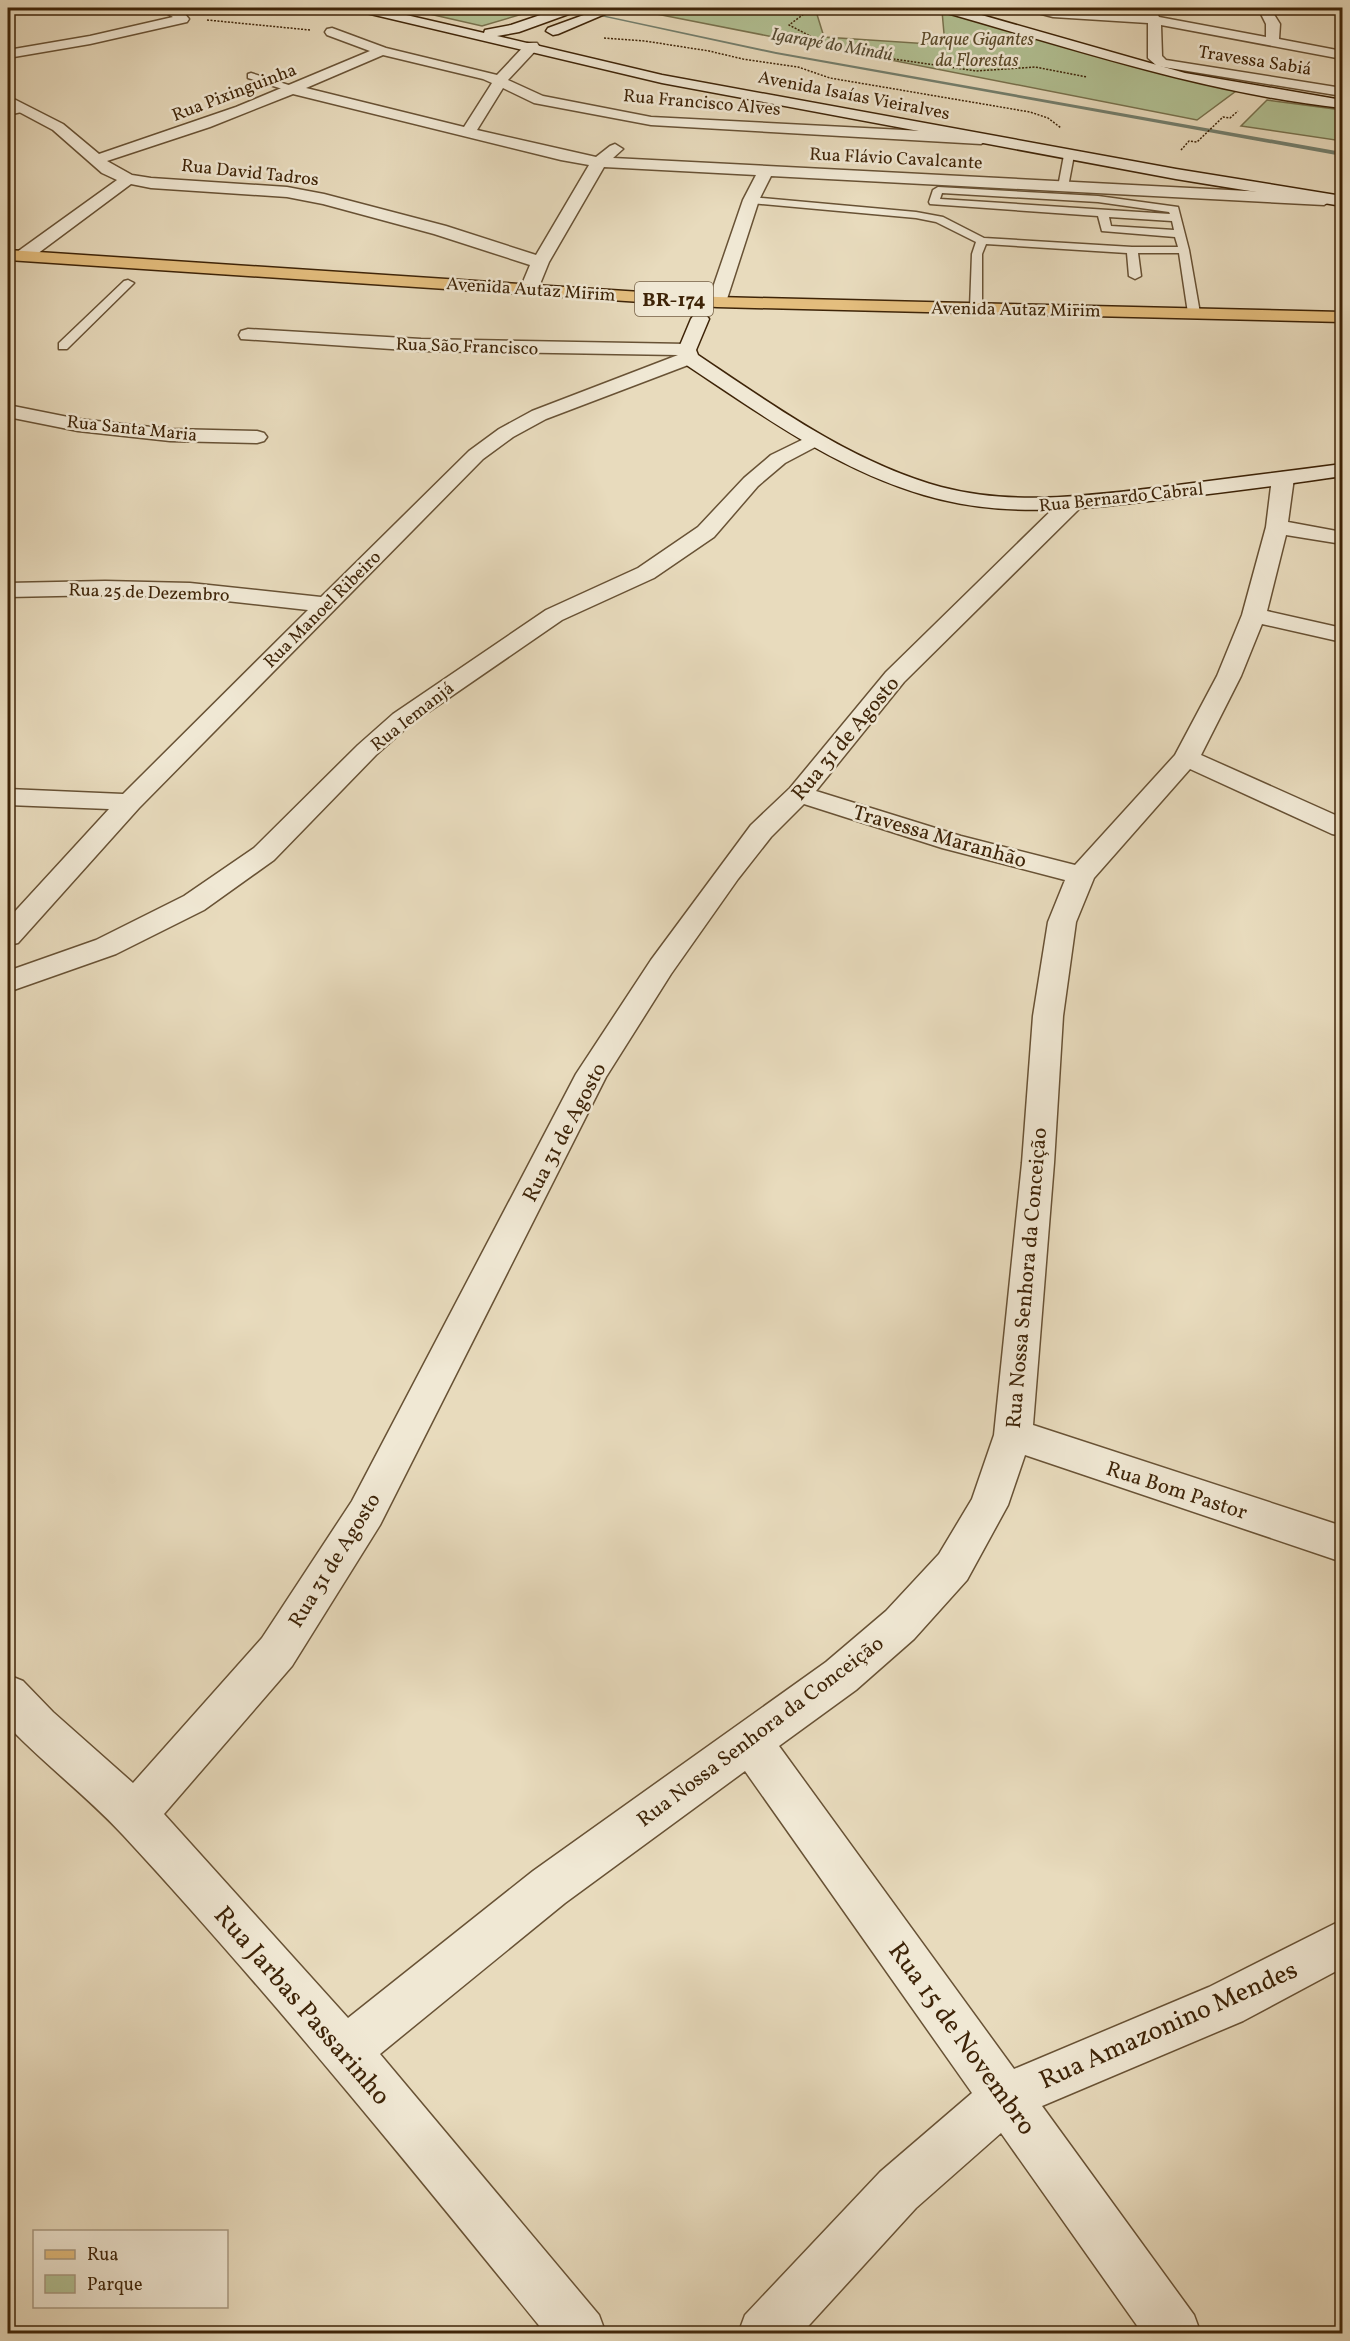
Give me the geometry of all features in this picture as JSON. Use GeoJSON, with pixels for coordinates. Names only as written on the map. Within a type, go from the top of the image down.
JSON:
{"type":"FeatureCollection","features":[{"type":"Feature","properties":{"kind":"main road","name":"Avenida Autaz Mirim"},"geometry":{"type":"LineString","coordinates":[[15,255],[717,302],[1342,317]]}},
{"type":"Feature","properties":{"kind":"main road"},"geometry":{"type":"LineString","coordinates":[[106,281],[151,284]]}},
{"type":"Feature","properties":{"kind":"main road","name":"Avenida Autaz Mirim"},"geometry":{"type":"LineString","coordinates":[[677,318],[1085,329]]}},
{"type":"Feature","properties":{"kind":"street"},"geometry":{"type":"LineString","coordinates":[[8,54],[157,26],[179,21],[182,17],[164,8]]}},
{"type":"Feature","properties":{"kind":"street","name":"Avenida Isaías Vieiralves"},"geometry":{"type":"LineString","coordinates":[[362,8],[532,46],[662,79],[1069,155],[1324,200],[1342,201]]}},
{"type":"Feature","properties":{"kind":"street"},"geometry":{"type":"LineString","coordinates":[[479,34],[514,29],[572,8]]}},
{"type":"Feature","properties":{"kind":"street"},"geometry":{"type":"LineString","coordinates":[[469,131],[500,81],[540,38],[613,8]]}},
{"type":"Feature","properties":{"kind":"street"},"geometry":{"type":"LineString","coordinates":[[945,8],[1186,77],[1262,92],[1342,104]]}},
{"type":"Feature","properties":{"kind":"street"},"geometry":{"type":"LineString","coordinates":[[1004,8],[1041,12],[1151,14],[1342,55]]}},
{"type":"Feature","properties":{"kind":"street"},"geometry":{"type":"LineString","coordinates":[[1264,8],[1273,24],[1272,40]]}},
{"type":"Feature","properties":{"kind":"street","name":"Travessa Sabiá"},"geometry":{"type":"LineString","coordinates":[[1151,14],[1155,58],[1162,63],[1342,92]]}},
{"type":"Feature","properties":{"kind":"street","name":"Rua Francisco Alves"},"geometry":{"type":"LineString","coordinates":[[332,32],[382,51],[477,73],[500,81],[539,100],[651,121],[981,139]]}},
{"type":"Feature","properties":{"kind":"street","name":"Rua Pixinguinha"},"geometry":{"type":"LineString","coordinates":[[96,160],[200,127],[295,90],[382,51]]}},
{"type":"Feature","properties":{"kind":"street","name":"Rua Flávio Cavalcante"},"geometry":{"type":"LineString","coordinates":[[295,90],[561,155],[599,162],[1324,200]]}},
{"type":"Feature","properties":{"kind":"street","name":"Rua David Tadros"},"geometry":{"type":"LineString","coordinates":[[8,100],[58,128],[108,170],[128,179],[151,183],[277,191],[324,199],[440,230],[540,262]]}},
{"type":"Feature","properties":{"kind":"street"},"geometry":{"type":"LineString","coordinates":[[854,133],[858,116]]}},
{"type":"Feature","properties":{"kind":"street"},"geometry":{"type":"LineString","coordinates":[[529,289],[540,262],[599,162],[651,121]]}},
{"type":"Feature","properties":{"kind":"street"},"geometry":{"type":"LineString","coordinates":[[717,302],[751,200],[766,170]]}},
{"type":"Feature","properties":{"kind":"street"},"geometry":{"type":"LineString","coordinates":[[15,255],[128,179]]}},
{"type":"Feature","properties":{"kind":"street"},"geometry":{"type":"LineString","coordinates":[[688,354],[700,319]]}},
{"type":"Feature","properties":{"kind":"street","name":"Rua São Francisco"},"geometry":{"type":"LineString","coordinates":[[248,335],[432,346],[688,354]]}},
{"type":"Feature","properties":{"kind":"street","name":"Rua Bernardo Cabral"},"geometry":{"type":"LineString","coordinates":[[688,354],[814,440],[859,463],[932,491],[974,501],[1007,505],[1070,505],[1342,470]]}},
{"type":"Feature","properties":{"kind":"street","name":"Rua Manoel Ribeiro"},"geometry":{"type":"LineString","coordinates":[[8,936],[130,802],[476,454],[506,433],[539,415],[688,354]]}},
{"type":"Feature","properties":{"kind":"street","name":"Rua Santa Maria"},"geometry":{"type":"LineString","coordinates":[[8,411],[78,425],[170,435],[257,436]]}},
{"type":"Feature","properties":{"kind":"street","name":"Rua Iemanjá"},"geometry":{"type":"LineString","coordinates":[[8,982],[105,947],[194,903],[264,854],[367,750],[402,719],[554,615],[646,573],[706,532],[751,482],[778,459],[814,440]]}},
{"type":"Feature","properties":{"kind":"street","name":"Rua Nossa Senhora da Conceição"},"geometry":{"type":"LineString","coordinates":[[347,2050],[549,1887],[841,1676],[900,1625],[954,1567],[989,1505],[1013,1435],[1038,1163],[1048,1016],[1062,922],[1082,875],[1186,758],[1228,675],[1254,615],[1277,527],[1283,478]]}},
{"type":"Feature","properties":{"kind":"street","name":"Rua 31 de Agosto"},"geometry":{"type":"LineString","coordinates":[[134,1815],[284,1642],[366,1513],[592,1074],[661,967],[728,873],[761,831],[799,794],[895,677],[1070,505]]}},
{"type":"Feature","properties":{"kind":"street"},"geometry":{"type":"LineString","coordinates":[[1277,527],[1342,538]]}},
{"type":"Feature","properties":{"kind":"street","name":"Rua 25 de Dezembro"},"geometry":{"type":"LineString","coordinates":[[8,590],[105,588],[190,590],[327,604]]}},
{"type":"Feature","properties":{"kind":"street"},"geometry":{"type":"LineString","coordinates":[[1254,615],[1342,636]]}},
{"type":"Feature","properties":{"kind":"street"},"geometry":{"type":"LineString","coordinates":[[1186,758],[1342,828]]}},
{"type":"Feature","properties":{"kind":"street","name":"Travessa Maranhão"},"geometry":{"type":"LineString","coordinates":[[799,794],[952,842],[1082,875]]}},
{"type":"Feature","properties":{"kind":"street"},"geometry":{"type":"LineString","coordinates":[[8,797],[130,802]]}},
{"type":"Feature","properties":{"kind":"street","name":"Rua Bom Pastor"},"geometry":{"type":"LineString","coordinates":[[1013,1435],[1342,1544]]}},
{"type":"Feature","properties":{"kind":"street","name":"Rua Jarbas Passarinho"},"geometry":{"type":"LineString","coordinates":[[8,1695],[28,1718],[134,1815],[347,2050],[580,2334]]}},
{"type":"Feature","properties":{"kind":"street","name":"Rua 15 de Novembro"},"geometry":{"type":"LineString","coordinates":[[751,1743],[1175,2334]]}},
{"type":"Feature","properties":{"kind":"street","name":"Rua Amazonino Mendes"},"geometry":{"type":"LineString","coordinates":[[764,2334],[898,2190],[1005,2097],[1226,2004],[1342,1943]]}},
{"type":"Feature","properties":{"kind":"lane"},"geometry":{"type":"LineString","coordinates":[[251,76],[295,90]]}},
{"type":"Feature","properties":{"kind":"lane"},"geometry":{"type":"LineString","coordinates":[[8,112],[23,109]]}},
{"type":"Feature","properties":{"kind":"lane"},"geometry":{"type":"LineString","coordinates":[[1063,187],[1069,155]]}},
{"type":"Feature","properties":{"kind":"lane"},"geometry":{"type":"LineString","coordinates":[[928,202],[938,190],[1098,199],[1129,205],[1174,209],[1184,250],[1194,313]]}},
{"type":"Feature","properties":{"kind":"lane"},"geometry":{"type":"LineString","coordinates":[[751,200],[939,219],[982,241],[1131,250],[1184,250]]}},
{"type":"Feature","properties":{"kind":"lane"},"geometry":{"type":"LineString","coordinates":[[928,202],[939,219]]}},
{"type":"Feature","properties":{"kind":"lane"},"geometry":{"type":"LineString","coordinates":[[928,202],[1176,218]]}},
{"type":"Feature","properties":{"kind":"lane"},"geometry":{"type":"LineString","coordinates":[[1103,213],[1106,229],[1180,234]]}},
{"type":"Feature","properties":{"kind":"lane"},"geometry":{"type":"LineString","coordinates":[[976,308],[977,254],[982,241]]}},
{"type":"Feature","properties":{"kind":"lane"},"geometry":{"type":"LineString","coordinates":[[1131,250],[1135,276]]}},
{"type":"Feature","properties":{"kind":"lane"},"geometry":{"type":"LineString","coordinates":[[63,346],[128,283]]}},
{"type":"Feature","properties":{"kind":"path"},"geometry":{"type":"LineString","coordinates":[[812,8],[788,24],[839,51],[976,71],[1035,67],[1092,78]]}},
{"type":"Feature","properties":{"kind":"path"},"geometry":{"type":"LineString","coordinates":[[182,17],[332,32]]}},
{"type":"Feature","properties":{"kind":"path"},"geometry":{"type":"LineString","coordinates":[[596,38],[638,40],[709,51],[743,59],[798,67],[830,78],[1030,112],[1060,124],[1069,155]]}},
{"type":"Feature","properties":{"kind":"path"},"geometry":{"type":"LineString","coordinates":[[1227,108],[1239,111]]}},
{"type":"Feature","properties":{"kind":"path"},"geometry":{"type":"LineString","coordinates":[[1198,140],[1223,117]]}},
{"type":"Feature","properties":{"kind":"green space"},"geometry":{"type":"Polygon","coordinates":[[[403,8],[524,8],[536,10],[482,26],[403,8]]]}},
{"type":"Feature","properties":{"kind":"green space","name":"Parque Gigantes da Florestas"},"geometry":{"type":"Polygon","coordinates":[[[654,8],[815,8],[824,37],[945,45],[942,11],[1236,91],[1197,120],[646,12],[654,8]]]}},
{"type":"Feature","properties":{"kind":"green space"},"geometry":{"type":"Polygon","coordinates":[[[1267,100],[1342,110],[1342,141],[1241,126],[1267,100]]]}},
{"type":"Feature","properties":{"kind":"waterway","name":"Igarapé do Mindú"},"geometry":{"type":"LineString","coordinates":[[565,8],[776,53],[1342,154]]}}]}
